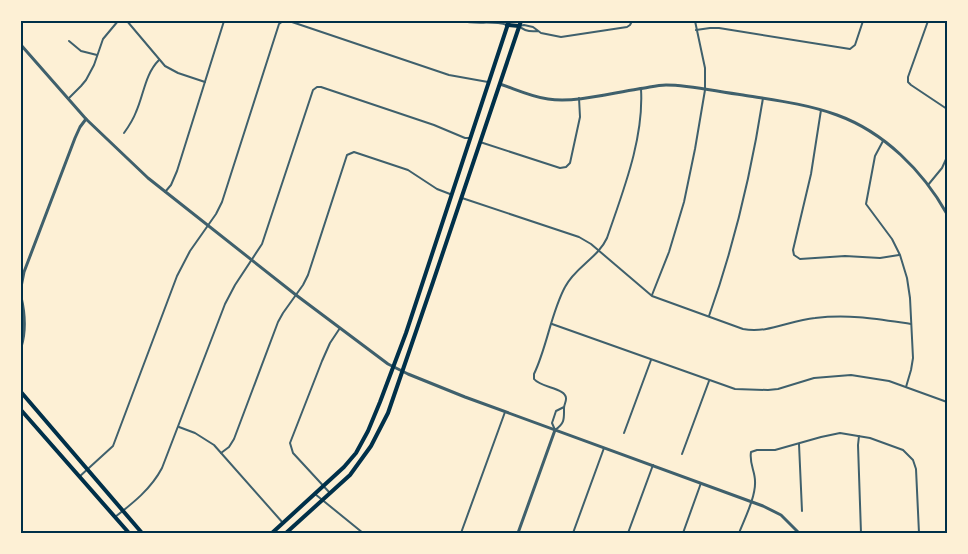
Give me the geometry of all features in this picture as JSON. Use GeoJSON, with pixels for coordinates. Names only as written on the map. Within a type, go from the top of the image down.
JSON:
{"type":"FeatureCollection","features":[{"type":"Feature","properties":{"kind":"main road"},"geometry":{"type":"LineString","coordinates":[[272,533],[283,523],[315,494],[334,478],[352,458],[368,431],[393,367],[508,23],[520,23],[388,413],[359,464],[330,494],[287,532],[283,523]]}},
{"type":"Feature","properties":{"kind":"main road"},"geometry":{"type":"LineString","coordinates":[[489,82],[500,84]]}},
{"type":"Feature","properties":{"kind":"main road"},"geometry":{"type":"LineString","coordinates":[[470,138],[480,142]]}},
{"type":"Feature","properties":{"kind":"main road"},"geometry":{"type":"LineString","coordinates":[[451,194],[462,198]]}},
{"type":"Feature","properties":{"kind":"main road"},"geometry":{"type":"LineString","coordinates":[[423,278],[433,282]]}},
{"type":"Feature","properties":{"kind":"main road"},"geometry":{"type":"LineString","coordinates":[[21,393],[142,533]]}},
{"type":"Feature","properties":{"kind":"main road"},"geometry":{"type":"LineString","coordinates":[[21,410],[129,533]]}},
{"type":"Feature","properties":{"kind":"main road"},"geometry":{"type":"LineString","coordinates":[[352,458],[359,464]]}},
{"type":"Feature","properties":{"kind":"street"},"geometry":{"type":"LineString","coordinates":[[68,99],[86,80],[103,39],[118,21]]}},
{"type":"Feature","properties":{"kind":"street"},"geometry":{"type":"LineString","coordinates":[[127,21],[159,60],[171,70],[205,82]]}},
{"type":"Feature","properties":{"kind":"street"},"geometry":{"type":"LineString","coordinates":[[165,192],[177,171],[224,21]]}},
{"type":"Feature","properties":{"kind":"street"},"geometry":{"type":"LineString","coordinates":[[79,477],[113,446],[172,286],[190,251],[222,202],[279,24],[283,21]]}},
{"type":"Feature","properties":{"kind":"street"},"geometry":{"type":"LineString","coordinates":[[289,21],[449,75],[489,82]]}},
{"type":"Feature","properties":{"kind":"street"},"geometry":{"type":"LineString","coordinates":[[462,21],[508,23]]}},
{"type":"Feature","properties":{"kind":"street"},"geometry":{"type":"LineString","coordinates":[[520,23],[533,27],[538,32],[561,37],[627,27],[632,21]]}},
{"type":"Feature","properties":{"kind":"street"},"geometry":{"type":"LineString","coordinates":[[652,296],[672,244],[684,202],[705,90],[705,68],[695,21]]}},
{"type":"Feature","properties":{"kind":"street"},"geometry":{"type":"LineString","coordinates":[[696,30],[719,28],[852,49],[863,21]]}},
{"type":"Feature","properties":{"kind":"street"},"geometry":{"type":"LineString","coordinates":[[928,21],[908,79],[911,85],[947,109]]}},
{"type":"Feature","properties":{"kind":"street"},"geometry":{"type":"LineString","coordinates":[[69,40],[81,51],[97,55]]}},
{"type":"Feature","properties":{"kind":"street"},"geometry":{"type":"LineString","coordinates":[[21,45],[86,119],[148,178],[296,295],[393,367],[505,412],[751,501],[781,515],[799,533]]}},
{"type":"Feature","properties":{"kind":"street"},"geometry":{"type":"LineString","coordinates":[[124,133],[137,110],[149,74],[159,60]]}},
{"type":"Feature","properties":{"kind":"street"},"geometry":{"type":"LineString","coordinates":[[500,84],[554,100],[666,85],[763,98],[822,110],[858,125],[883,141],[928,185],[947,214]]}},
{"type":"Feature","properties":{"kind":"street"},"geometry":{"type":"LineString","coordinates":[[114,517],[144,493],[157,479],[225,304],[262,244],[312,92],[317,87],[321,87],[470,138]]}},
{"type":"Feature","properties":{"kind":"street"},"geometry":{"type":"LineString","coordinates":[[518,533],[555,430],[561,426],[567,398],[564,393],[538,384],[534,379],[534,374],[565,287],[575,273],[602,248],[607,238],[631,166],[641,108],[641,89]]}},
{"type":"Feature","properties":{"kind":"street"},"geometry":{"type":"LineString","coordinates":[[480,142],[560,168],[566,167],[570,163],[578,125],[579,98]]}},
{"type":"Feature","properties":{"kind":"street"},"geometry":{"type":"LineString","coordinates":[[708,317],[737,231],[763,98]]}},
{"type":"Feature","properties":{"kind":"street"},"geometry":{"type":"LineString","coordinates":[[822,110],[811,174],[793,254],[800,259],[845,256],[880,258],[900,255]]}},
{"type":"Feature","properties":{"kind":"street"},"geometry":{"type":"LineString","coordinates":[[21,287],[24,272],[71,148],[80,126],[86,119]]}},
{"type":"Feature","properties":{"kind":"street"},"geometry":{"type":"LineString","coordinates":[[883,141],[875,156],[866,204],[887,231],[905,268],[909,288],[912,364],[906,387]]}},
{"type":"Feature","properties":{"kind":"street"},"geometry":{"type":"LineString","coordinates":[[221,453],[234,439],[278,322],[308,275],[345,157],[349,153],[357,152],[408,170],[437,189],[451,194]]}},
{"type":"Feature","properties":{"kind":"street"},"geometry":{"type":"LineString","coordinates":[[928,185],[942,168],[947,157]]}},
{"type":"Feature","properties":{"kind":"street"},"geometry":{"type":"LineString","coordinates":[[462,198],[579,237],[652,296],[738,328],[754,331],[805,319],[841,316],[869,317],[911,324]]}},
{"type":"Feature","properties":{"kind":"street"},"geometry":{"type":"LineString","coordinates":[[21,297],[24,321],[21,347]]}},
{"type":"Feature","properties":{"kind":"street"},"geometry":{"type":"LineString","coordinates":[[552,324],[735,389],[778,389],[814,378],[851,375],[890,381],[947,402]]}},
{"type":"Feature","properties":{"kind":"street"},"geometry":{"type":"LineString","coordinates":[[330,494],[293,453],[290,443],[326,352],[340,328]]}},
{"type":"Feature","properties":{"kind":"street"},"geometry":{"type":"LineString","coordinates":[[624,433],[651,360]]}},
{"type":"Feature","properties":{"kind":"street"},"geometry":{"type":"LineString","coordinates":[[682,454],[709,381]]}},
{"type":"Feature","properties":{"kind":"street"},"geometry":{"type":"LineString","coordinates":[[555,430],[552,423],[556,411],[564,407]]}},
{"type":"Feature","properties":{"kind":"street"},"geometry":{"type":"LineString","coordinates":[[460,533],[505,412]]}},
{"type":"Feature","properties":{"kind":"street"},"geometry":{"type":"LineString","coordinates":[[179,427],[205,439],[221,453],[283,523]]}},
{"type":"Feature","properties":{"kind":"street"},"geometry":{"type":"LineString","coordinates":[[739,533],[755,489],[751,452],[775,450],[840,433],[870,438],[903,450],[913,460],[916,469],[918,533]]}},
{"type":"Feature","properties":{"kind":"street"},"geometry":{"type":"LineString","coordinates":[[859,436],[861,533]]}},
{"type":"Feature","properties":{"kind":"street"},"geometry":{"type":"LineString","coordinates":[[799,444],[802,511]]}},
{"type":"Feature","properties":{"kind":"street"},"geometry":{"type":"LineString","coordinates":[[573,533],[604,448]]}},
{"type":"Feature","properties":{"kind":"street"},"geometry":{"type":"LineString","coordinates":[[628,533],[653,465]]}},
{"type":"Feature","properties":{"kind":"street"},"geometry":{"type":"LineString","coordinates":[[683,533],[701,483]]}},
{"type":"Feature","properties":{"kind":"street"},"geometry":{"type":"LineString","coordinates":[[315,494],[363,533]]}}]}
